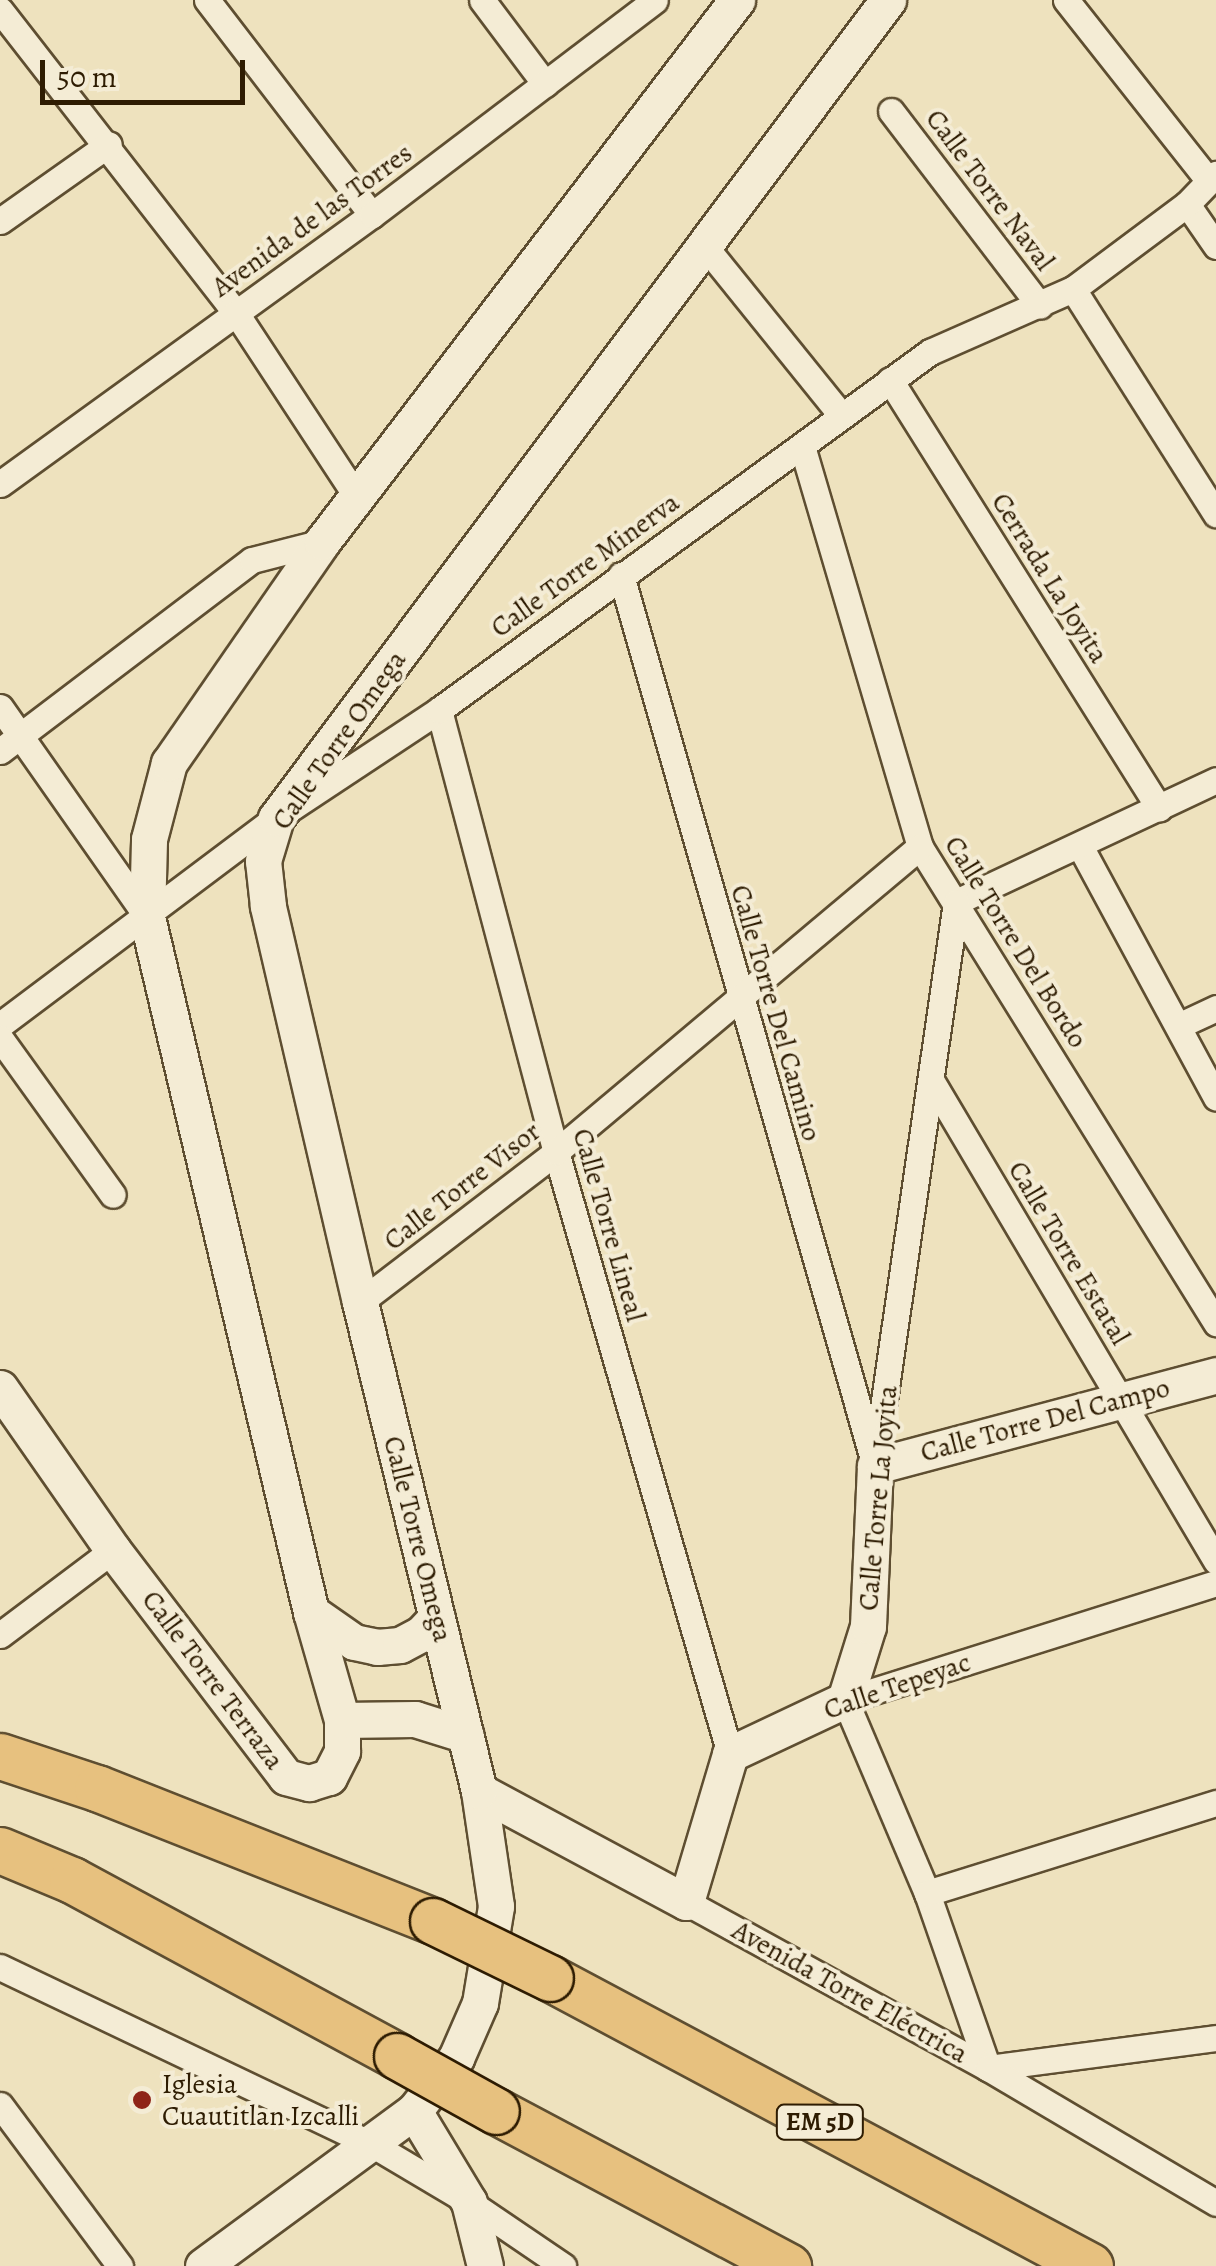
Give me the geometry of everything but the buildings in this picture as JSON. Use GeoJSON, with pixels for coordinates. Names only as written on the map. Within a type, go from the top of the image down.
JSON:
{"type":"FeatureCollection","features":[{"type":"Feature","properties":{"kind":"highway","name":"EM 5D"},"geometry":{"type":"LineString","coordinates":[[0,1756],[97,1788],[433,1920],[550,1978],[1090,2266]]}},
{"type":"Feature","properties":{"kind":"highway"},"geometry":{"type":"LineString","coordinates":[[0,1850],[72,1880],[788,2266]]}},
{"type":"Feature","properties":{"kind":"main road"},"geometry":{"type":"LineString","coordinates":[[466,1736],[415,1719],[342,1720],[311,1612],[147,916],[149,839],[169,762],[322,542],[736,0]]}},
{"type":"Feature","properties":{"kind":"main road","name":"Calle Torre Omega"},"geometry":{"type":"LineString","coordinates":[[215,2263],[373,2146],[414,2111],[456,2058],[480,2003],[496,1906],[479,1791],[268,906],[263,862],[276,818],[888,0]]}},
{"type":"Feature","properties":{"kind":"main road","name":"Calle Torre Del Campo"},"geometry":{"type":"LineString","coordinates":[[875,1466],[1216,1375]]}},
{"type":"Feature","properties":{"kind":"main road","name":"Calle Torre Terraza"},"geometry":{"type":"LineString","coordinates":[[0,1388],[113,1550],[286,1777],[309,1783],[329,1776],[342,1751],[342,1720]]}},
{"type":"Feature","properties":{"kind":"main road","name":"Calle Torre La Joyita"},"geometry":{"type":"LineString","coordinates":[[845,1700],[868,1626],[875,1466]]}},
{"type":"Feature","properties":{"kind":"main road"},"geometry":{"type":"LineString","coordinates":[[311,1612],[354,1642],[377,1648],[400,1645],[421,1634],[437,1618]]}},
{"type":"Feature","properties":{"kind":"main road","name":"Calle Tepeyac"},"geometry":{"type":"LineString","coordinates":[[730,1754],[845,1700]]}},
{"type":"Feature","properties":{"kind":"main road"},"geometry":{"type":"LineString","coordinates":[[686,1902],[730,1754]]}},
{"type":"Feature","properties":{"kind":"main road","name":"Avenida Torre Eléctrica"},"geometry":{"type":"LineString","coordinates":[[479,1791],[686,1902]]}},
{"type":"Feature","properties":{"kind":"main road"},"geometry":{"type":"LineString","coordinates":[[414,2111],[469,2202],[484,2266]]}},
{"type":"Feature","properties":{"kind":"street"},"geometry":{"type":"LineString","coordinates":[[208,0],[372,214]]}},
{"type":"Feature","properties":{"kind":"street"},"geometry":{"type":"LineString","coordinates":[[482,0],[545,84]]}},
{"type":"Feature","properties":{"kind":"street","name":"Avenida de las Torres"},"geometry":{"type":"LineString","coordinates":[[0,484],[372,214],[656,0]]}},
{"type":"Feature","properties":{"kind":"street"},"geometry":{"type":"LineString","coordinates":[[1066,0],[1212,178]]}},
{"type":"Feature","properties":{"kind":"street"},"geometry":{"type":"LineString","coordinates":[[0,10],[109,144],[236,313],[356,496]]}},
{"type":"Feature","properties":{"kind":"street","name":"Calle Torre Naval"},"geometry":{"type":"LineString","coordinates":[[892,111],[1040,306]]}},
{"type":"Feature","properties":{"kind":"street"},"geometry":{"type":"LineString","coordinates":[[0,222],[109,144]]}},
{"type":"Feature","properties":{"kind":"street","name":"Calle Torre Minerva"},"geometry":{"type":"LineString","coordinates":[[0,1026],[276,818],[439,710],[930,352],[1074,290],[1187,204],[1212,178]]}},
{"type":"Feature","properties":{"kind":"street"},"geometry":{"type":"LineString","coordinates":[[1187,204],[1216,246]]}},
{"type":"Feature","properties":{"kind":"street"},"geometry":{"type":"LineString","coordinates":[[703,244],[842,415]]}},
{"type":"Feature","properties":{"kind":"street","name":"Calle Torre Naval"},"geometry":{"type":"LineString","coordinates":[[1074,290],[1216,514]]}},
{"type":"Feature","properties":{"kind":"street","name":"Cerrada La Joyita"},"geometry":{"type":"LineString","coordinates":[[890,380],[1159,808]]}},
{"type":"Feature","properties":{"kind":"street","name":"Calle Torre Del Bordo"},"geometry":{"type":"LineString","coordinates":[[802,446],[920,847],[1216,1323]]}},
{"type":"Feature","properties":{"kind":"street"},"geometry":{"type":"LineString","coordinates":[[10,743],[252,560],[322,542]]}},
{"type":"Feature","properties":{"kind":"street","name":"Calle Torre Del Camino"},"geometry":{"type":"LineString","coordinates":[[621,576],[875,1466]]}},
{"type":"Feature","properties":{"kind":"street"},"geometry":{"type":"LineString","coordinates":[[0,707],[10,743],[147,916]]}},
{"type":"Feature","properties":{"kind":"street","name":"Calle Torre Lineal"},"geometry":{"type":"LineString","coordinates":[[439,710],[556,1152],[730,1754]]}},
{"type":"Feature","properties":{"kind":"street"},"geometry":{"type":"LineString","coordinates":[[956,902],[1216,780]]}},
{"type":"Feature","properties":{"kind":"street"},"geometry":{"type":"LineString","coordinates":[[1080,846],[1216,1098]]}},
{"type":"Feature","properties":{"kind":"street","name":"Calle Torre Visor"},"geometry":{"type":"LineString","coordinates":[[360,1302],[556,1152],[920,847]]}},
{"type":"Feature","properties":{"kind":"street","name":"Calle Torre La Joyita"},"geometry":{"type":"LineString","coordinates":[[875,1466],[956,902]]}},
{"type":"Feature","properties":{"kind":"street"},"geometry":{"type":"LineString","coordinates":[[1180,1025],[1216,1008]]}},
{"type":"Feature","properties":{"kind":"street"},"geometry":{"type":"LineString","coordinates":[[0,1038],[113,1195]]}},
{"type":"Feature","properties":{"kind":"street","name":"Calle Torre Estatal"},"geometry":{"type":"LineString","coordinates":[[931,1080],[1216,1561]]}},
{"type":"Feature","properties":{"kind":"street"},"geometry":{"type":"LineString","coordinates":[[0,1635],[113,1550]]}},
{"type":"Feature","properties":{"kind":"street","name":"Calle Tepeyac"},"geometry":{"type":"LineString","coordinates":[[845,1700],[1216,1583]]}},
{"type":"Feature","properties":{"kind":"street"},"geometry":{"type":"LineString","coordinates":[[845,1700],[927,1893],[988,2068],[1216,2038]]}},
{"type":"Feature","properties":{"kind":"street"},"geometry":{"type":"LineString","coordinates":[[927,1893],[1216,1803]]}},
{"type":"Feature","properties":{"kind":"street","name":"Avenida Torre Eléctrica"},"geometry":{"type":"LineString","coordinates":[[686,1902],[988,2068],[1216,2203]]}},
{"type":"Feature","properties":{"kind":"street"},"geometry":{"type":"LineString","coordinates":[[0,1967],[373,2146],[469,2202],[563,2266]]}},
{"type":"Feature","properties":{"kind":"street"},"geometry":{"type":"LineString","coordinates":[[0,2104],[120,2266]]}},
{"type":"Feature","properties":{"kind":"place","name":"Iglesia Cuautitlan Izcalli"},"geometry":{"type":"Point","coordinates":[142,2100]}}]}
